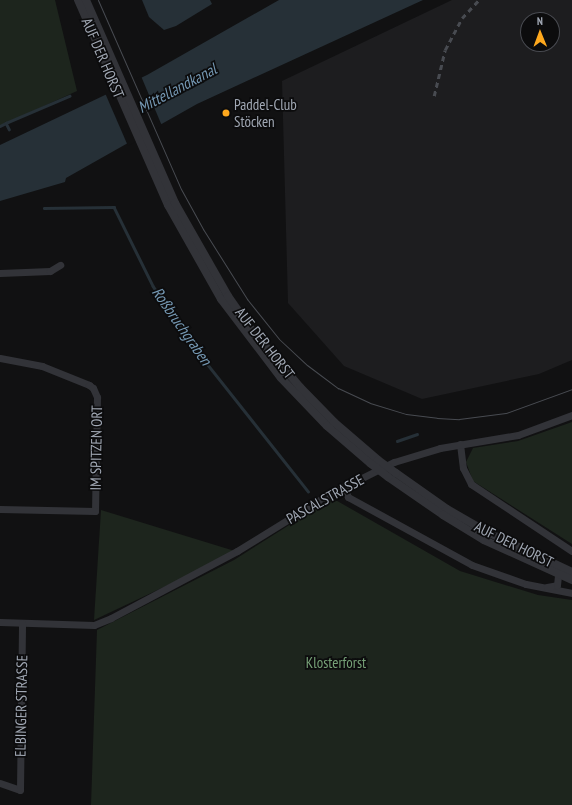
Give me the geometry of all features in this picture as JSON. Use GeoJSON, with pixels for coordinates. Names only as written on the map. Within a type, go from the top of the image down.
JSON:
{"type":"FeatureCollection","features":[{"type":"Feature","properties":{"kind":"street","name":"AUF DER HORST"},"geometry":{"type":"LineString","coordinates":[[78,0],[116,77]]}},
{"type":"Feature","properties":{"kind":"street","name":"AUF DER HORST"},"geometry":{"type":"LineString","coordinates":[[86,0],[144,143],[190,232],[251,329],[300,387],[374,462],[436,511],[484,540],[558,575],[572,580]]}},
{"type":"Feature","properties":{"kind":"street"},"geometry":{"type":"LineString","coordinates":[[0,273],[50,271],[60,265]]}},
{"type":"Feature","properties":{"kind":"street","name":"IM SPITZEN ORT"},"geometry":{"type":"LineString","coordinates":[[0,358],[42,366],[93,388],[97,397],[95,512],[0,509]]}},
{"type":"Feature","properties":{"kind":"street","name":"PASCALSTRASSE"},"geometry":{"type":"LineString","coordinates":[[22,623],[94,624],[111,618],[237,551],[344,487],[394,462],[460,444],[518,435],[572,415]]}},
{"type":"Feature","properties":{"kind":"street","name":"AUF DER HORST"},"geometry":{"type":"LineString","coordinates":[[460,444],[463,468],[471,484],[572,551]]}},
{"type":"Feature","properties":{"kind":"street","name":"AUF DER HORST"},"geometry":{"type":"LineString","coordinates":[[392,475],[487,532],[572,572]]}},
{"type":"Feature","properties":{"kind":"street","name":"AUF DER HORST"},"geometry":{"type":"LineString","coordinates":[[344,487],[348,497],[449,554],[491,573],[539,587],[572,593]]}},
{"type":"Feature","properties":{"kind":"street","name":"AUF DER HORST"},"geometry":{"type":"LineString","coordinates":[[539,587],[557,585],[558,575]]}},
{"type":"Feature","properties":{"kind":"street"},"geometry":{"type":"LineString","coordinates":[[0,622],[22,623]]}},
{"type":"Feature","properties":{"kind":"street","name":"ELBINGER STRASSE"},"geometry":{"type":"LineString","coordinates":[[0,783],[20,790],[22,623]]}},
{"type":"Feature","properties":{"kind":"shaded area"},"geometry":{"type":"Polygon","coordinates":[[[452,0],[572,0],[572,360],[539,374],[422,399],[344,366],[288,303],[282,81],[452,0]]]}},
{"type":"Feature","properties":{"kind":"green space"},"geometry":{"type":"Polygon","coordinates":[[[0,0],[55,0],[77,91],[0,126],[0,0]]]}},
{"type":"Feature","properties":{"kind":"green space"},"geometry":{"type":"Polygon","coordinates":[[[572,422],[572,544],[473,481],[466,462],[473,448],[518,441],[572,422]]]}},
{"type":"Feature","properties":{"kind":"green space","name":"Klosterforst"},"geometry":{"type":"Polygon","coordinates":[[[332,498],[460,571],[538,595],[572,600],[572,805],[91,805],[97,630],[234,560],[332,498]]]}},
{"type":"Feature","properties":{"kind":"green space"},"geometry":{"type":"Polygon","coordinates":[[[101,510],[238,552],[94,620],[101,510]]]}},
{"type":"Feature","properties":{"kind":"water"},"geometry":{"type":"Polygon","coordinates":[[[142,0],[210,0],[212,4],[176,26],[164,30],[149,17],[142,0]]]}},
{"type":"Feature","properties":{"kind":"water","name":"Mittellandkanal"},"geometry":{"type":"Polygon","coordinates":[[[279,0],[423,0],[197,104],[66,178],[65,182],[0,201],[0,145],[147,75],[279,0]]]}},
{"type":"Feature","properties":{"kind":"pier"},"geometry":{"type":"Polygon","coordinates":[[[141,76],[162,126],[128,146],[105,93],[141,76]]]}},
{"type":"Feature","properties":{"kind":"waterway"},"geometry":{"type":"LineString","coordinates":[[6,123],[69,96]]}},
{"type":"Feature","properties":{"kind":"waterway"},"geometry":{"type":"LineString","coordinates":[[0,126],[6,123],[9,129]]}},
{"type":"Feature","properties":{"kind":"waterway","name":"Roßbruchgraben"},"geometry":{"type":"LineString","coordinates":[[44,208],[114,207],[153,286],[197,351],[308,491]]}},
{"type":"Feature","properties":{"kind":"waterway","name":"Roßbruchgraben"},"geometry":{"type":"LineString","coordinates":[[397,441],[417,434]]}},
{"type":"Feature","properties":{"kind":"tram line"},"geometry":{"type":"LineString","coordinates":[[98,0],[181,189],[203,229],[247,299],[279,339],[307,365],[338,388],[370,403],[406,414],[437,418],[459,419],[506,413],[572,389]]}},
{"type":"Feature","properties":{"kind":"railway"},"geometry":{"type":"LineString","coordinates":[[434,96],[445,50],[462,18],[479,0]]}},
{"type":"Feature","properties":{"kind":"place","name":"Paddel-Club Stöcken"},"geometry":{"type":"Point","coordinates":[226,113]}}]}
